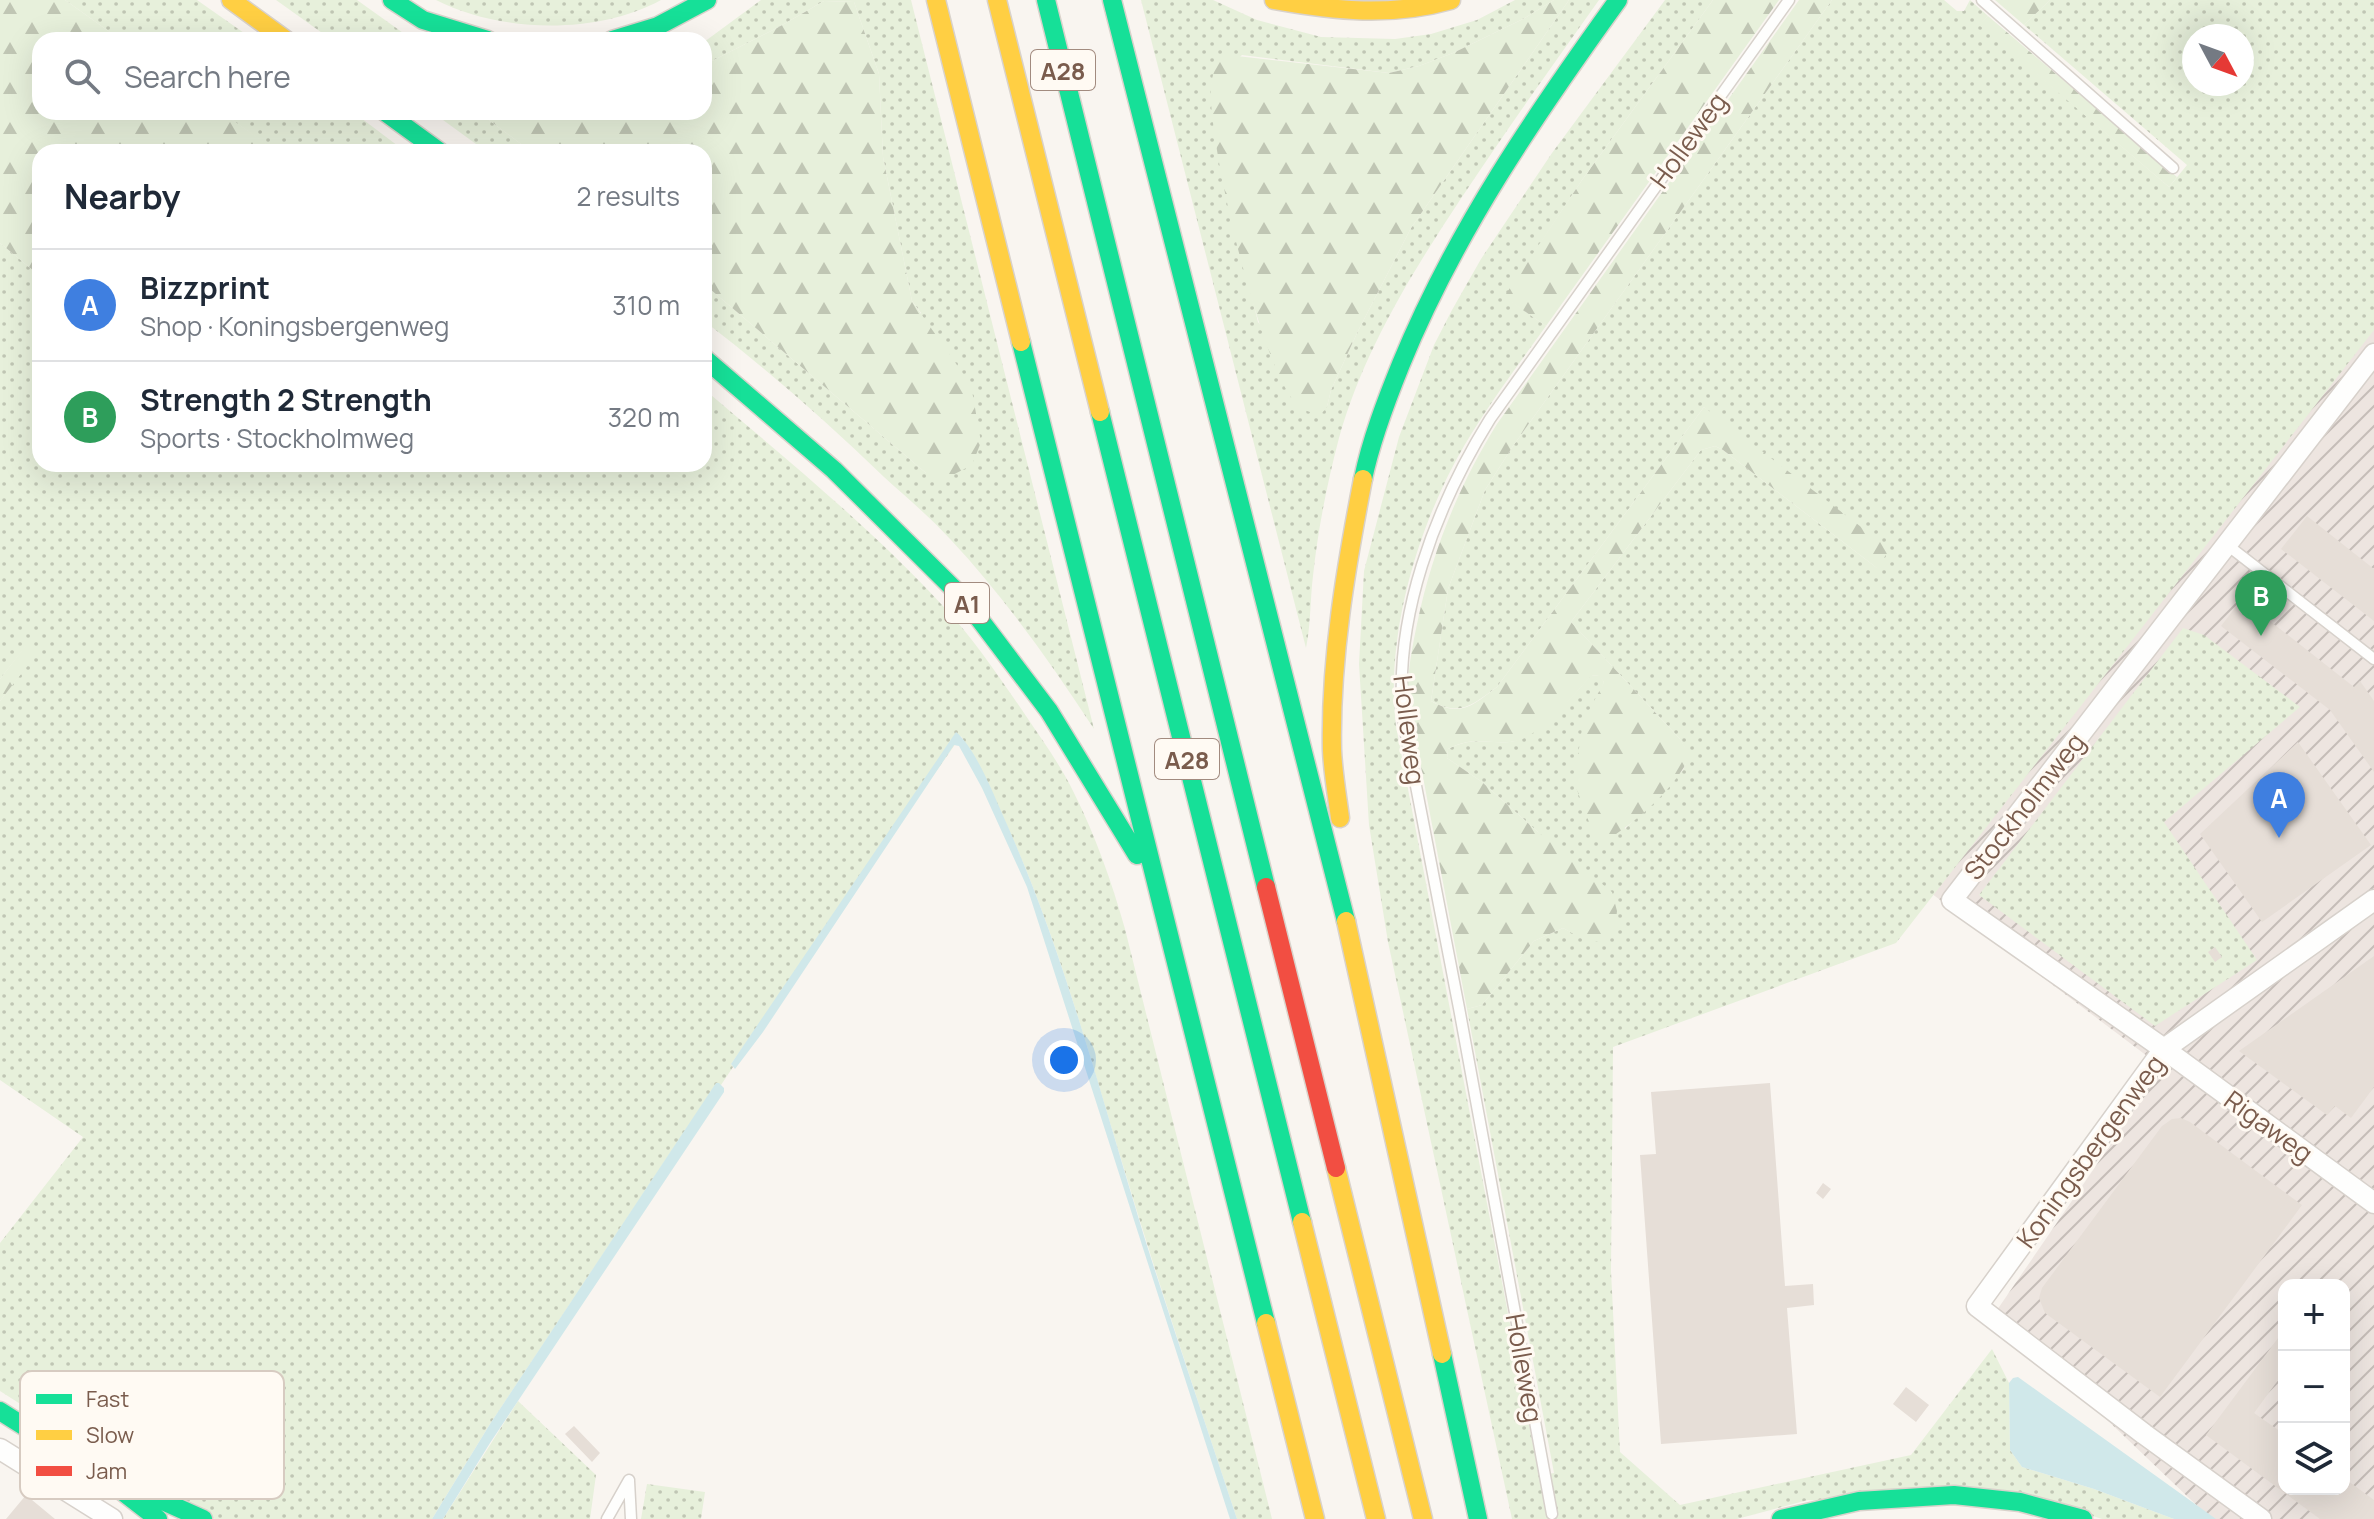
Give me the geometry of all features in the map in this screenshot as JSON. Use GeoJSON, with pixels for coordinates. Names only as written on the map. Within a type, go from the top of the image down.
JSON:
{"type":"FeatureCollection","features":[{"type":"Feature","properties":{"kind":"main road"},"geometry":{"type":"LineString","coordinates":[[231,0],[275,32]]}},
{"type":"Feature","properties":{"kind":"main road"},"geometry":{"type":"LineString","coordinates":[[392,0],[423,20],[462,32]]}},
{"type":"Feature","properties":{"kind":"main road"},"geometry":{"type":"LineString","coordinates":[[638,32],[658,26],[707,0]]}},
{"type":"Feature","properties":{"kind":"main road","name":"A28"},"geometry":{"type":"LineString","coordinates":[[936,0],[1315,1519]]}},
{"type":"Feature","properties":{"kind":"main road","name":"A28"},"geometry":{"type":"LineString","coordinates":[[997,0],[1376,1519]]}},
{"type":"Feature","properties":{"kind":"main road","name":"A28"},"geometry":{"type":"LineString","coordinates":[[1046,0],[1423,1519]]}},
{"type":"Feature","properties":{"kind":"main road","name":"A28"},"geometry":{"type":"LineString","coordinates":[[1112,0],[1353,948],[1478,1519]]}},
{"type":"Feature","properties":{"kind":"main road"},"geometry":{"type":"LineString","coordinates":[[1274,0],[1378,14],[1423,10],[1451,0]]}},
{"type":"Feature","properties":{"kind":"main road","name":"A28"},"geometry":{"type":"LineString","coordinates":[[1353,948],[1331,740],[1342,601],[1367,458],[1399,369],[1444,272],[1497,177],[1569,66],[1618,0]]}},
{"type":"Feature","properties":{"kind":"main road"},"geometry":{"type":"LineString","coordinates":[[396,120],[429,144]]}},
{"type":"Feature","properties":{"kind":"main road","name":"A1"},"geometry":{"type":"LineString","coordinates":[[712,365],[834,470],[965,600],[1049,711],[1117,819],[1162,903]]}},
{"type":"Feature","properties":{"kind":"main road"},"geometry":{"type":"LineString","coordinates":[[0,1411],[20,1424]]}},
{"type":"Feature","properties":{"kind":"main road"},"geometry":{"type":"LineString","coordinates":[[1781,1519],[1859,1501],[1954,1495],[2020,1502],[2083,1519]]}},
{"type":"Feature","properties":{"kind":"main road"},"geometry":{"type":"LineString","coordinates":[[132,1499],[158,1519]]}},
{"type":"Feature","properties":{"kind":"main road"},"geometry":{"type":"LineString","coordinates":[[157,1499],[203,1519]]}},
{"type":"Feature","properties":{"kind":"street","name":"Stockholmweg"},"geometry":{"type":"LineString","coordinates":[[2164,1049],[1952,900],[2374,354]]}},
{"type":"Feature","properties":{"kind":"street","name":"Koningsbergenweg"},"geometry":{"type":"LineString","coordinates":[[2261,1519],[1977,1306],[2164,1049],[2374,900]]}},
{"type":"Feature","properties":{"kind":"street","name":"Rigaweg"},"geometry":{"type":"LineString","coordinates":[[2164,1049],[2374,1203]]}},
{"type":"Feature","properties":{"kind":"street"},"geometry":{"type":"LineString","coordinates":[[0,1449],[20,1462]]}},
{"type":"Feature","properties":{"kind":"street"},"geometry":{"type":"LineString","coordinates":[[80,1499],[112,1519]]}},
{"type":"Feature","properties":{"kind":"lane","name":"Holleweg"},"geometry":{"type":"LineString","coordinates":[[1552,1514],[1404,724],[1400,698],[1401,664],[1425,558],[1437,522],[1470,452],[1789,0]]}},
{"type":"Feature","properties":{"kind":"lane"},"geometry":{"type":"LineString","coordinates":[[1982,0],[2173,168]]}},
{"type":"Feature","properties":{"kind":"lane"},"geometry":{"type":"LineString","coordinates":[[2226,544],[2374,659]]}},
{"type":"Feature","properties":{"kind":"lane"},"geometry":{"type":"LineString","coordinates":[[607,1519],[629,1480],[631,1519]]}},
{"type":"Feature","properties":{"kind":"shaded area"},"geometry":{"type":"Polygon","coordinates":[[[2374,262],[2374,1519],[2211,1519],[1995,1313],[2163,1068],[1911,878],[2374,262]]]}},
{"type":"Feature","properties":{"kind":"green space"},"geometry":{"type":"Polygon","coordinates":[[[0,0],[65,0],[110,32],[32,32],[32,120],[232,120],[267,144],[32,144],[32,269],[0,243],[0,0]]]}},
{"type":"Feature","properties":{"kind":"green space"},"geometry":{"type":"Polygon","coordinates":[[[65,0],[197,0],[243,32],[110,32],[65,0]]]}},
{"type":"Feature","properties":{"kind":"green space"},"geometry":{"type":"Polygon","coordinates":[[[276,0],[357,0],[402,32],[321,32],[276,0]]]}},
{"type":"Feature","properties":{"kind":"green space"},"geometry":{"type":"Polygon","coordinates":[[[436,0],[661,0],[608,19],[549,26],[490,19],[436,0]]]}},
{"type":"Feature","properties":{"kind":"green space"},"geometry":{"type":"Polygon","coordinates":[[[761,0],[911,0],[1094,729],[1009,608],[943,532],[796,396],[712,327],[712,291],[926,473],[921,313],[912,301],[883,157],[879,74],[854,2],[824,1],[712,61],[712,36],[761,0]]]}},
{"type":"Feature","properties":{"kind":"green space"},"geometry":{"type":"Polygon","coordinates":[[[1141,0],[1213,0],[1257,20],[1321,37],[1395,39],[1431,34],[1477,20],[1515,0],[1554,0],[1523,19],[1419,66],[1389,73],[1242,55],[1211,84],[1220,164],[1258,322],[1327,407],[1331,390],[1358,331],[1411,228],[1569,0],[1599,0],[1442,228],[1375,344],[1349,406],[1323,507],[1306,648],[1141,0]]]}},
{"type":"Feature","properties":{"kind":"green space"},"geometry":{"type":"Polygon","coordinates":[[[1554,0],[1569,0],[1411,228],[1358,331],[1331,390],[1327,407],[1322,413],[1301,409],[1284,385],[1269,350],[1239,252],[1217,152],[1212,111],[1211,84],[1219,54],[1389,73],[1453,53],[1523,19],[1554,0]]]}},
{"type":"Feature","properties":{"kind":"green space"},"geometry":{"type":"Polygon","coordinates":[[[1665,0],[1713,0],[1582,180],[1505,297],[1546,326],[1483,415],[1447,477],[1419,545],[1401,618],[1396,655],[1396,726],[1539,1476],[1554,1473],[1467,1009],[1482,1005],[1534,941],[1563,928],[1590,942],[1538,832],[1482,782],[1447,758],[1448,749],[1472,742],[1520,739],[1554,715],[1591,675],[1600,676],[1604,682],[1601,689],[1625,829],[1683,770],[1689,756],[1680,739],[1571,622],[1701,450],[1715,446],[1723,450],[1877,568],[1704,407],[1497,687],[1473,704],[1450,708],[1431,701],[1448,589],[1485,490],[1513,446],[1832,0],[1944,0],[1957,11],[1964,11],[1970,0],[1988,16],[1980,25],[2169,187],[2187,165],[2024,25],[2050,0],[2374,0],[2374,330],[1896,943],[1613,1047],[1611,1271],[1620,1452],[1680,1505],[1911,1455],[1992,1349],[2009,1383],[2010,1450],[2022,1467],[2094,1489],[2174,1519],[2102,1519],[2077,1511],[1808,1500],[1737,1519],[1512,1519],[1388,942],[1369,825],[1359,664],[1364,571],[1399,437],[1434,345],[1481,259],[1552,153],[1665,0]]]}},
{"type":"Feature","properties":{"kind":"green space"},"geometry":{"type":"Polygon","coordinates":[[[1713,0],[1779,0],[1546,326],[1504,297],[1582,180],[1713,0]]]}},
{"type":"Feature","properties":{"kind":"green space"},"geometry":{"type":"Polygon","coordinates":[[[1799,0],[1832,0],[1513,446],[1485,490],[1448,589],[1431,701],[1459,709],[1473,704],[1497,687],[1704,407],[1890,549],[1877,568],[1723,450],[1715,446],[1701,450],[1571,622],[1680,739],[1690,756],[1664,793],[1629,825],[1604,842],[1592,830],[1574,782],[1583,722],[1604,682],[1599,676],[1592,675],[1555,715],[1532,734],[1510,742],[1472,742],[1448,749],[1447,758],[1482,782],[1612,892],[1617,911],[1615,928],[1604,940],[1590,943],[1563,928],[1534,941],[1482,1005],[1467,1009],[1408,698],[1409,670],[1430,571],[1459,496],[1497,424],[1799,0]]]}},
{"type":"Feature","properties":{"kind":"green space"},"geometry":{"type":"Polygon","coordinates":[[[1995,0],[2050,0],[2024,25],[1995,0]]]}},
{"type":"Feature","properties":{"kind":"green space"},"geometry":{"type":"Polygon","coordinates":[[[824,1],[854,2],[879,74],[883,157],[912,301],[971,385],[981,442],[972,465],[941,481],[926,473],[712,291],[712,144],[521,144],[489,120],[712,120],[712,61],[824,1]]]}},
{"type":"Feature","properties":{"kind":"green space"},"geometry":{"type":"Polygon","coordinates":[[[1988,16],[2177,177],[2169,187],[1979,25],[1988,16]]]}},
{"type":"Feature","properties":{"kind":"green space"},"geometry":{"type":"Polygon","coordinates":[[[232,120],[364,120],[395,144],[266,144],[232,120]]]}},
{"type":"Feature","properties":{"kind":"green space"},"geometry":{"type":"Polygon","coordinates":[[[443,120],[489,120],[521,144],[476,144],[443,120]]]}},
{"type":"Feature","properties":{"kind":"green space"},"geometry":{"type":"Polygon","coordinates":[[[0,243],[32,269],[32,472],[712,472],[712,396],[826,493],[954,618],[1045,744],[1074,793],[1103,860],[1125,929],[1272,1519],[1237,1519],[1161,1288],[1052,937],[1011,835],[961,736],[731,1064],[733,1067],[721,1085],[716,1084],[490,1424],[432,1519],[215,1519],[178,1499],[284,1499],[284,1371],[20,1371],[20,1404],[0,1391],[0,1243],[83,1137],[0,1080],[0,701],[38,651],[30,641],[0,679],[0,243]]]}},
{"type":"Feature","properties":{"kind":"green space"},"geometry":{"type":"Polygon","coordinates":[[[2183,628],[2204,635],[2300,707],[2164,822],[2257,960],[2155,1026],[1979,895],[2183,628]]]}},
{"type":"Feature","properties":{"kind":"green space"},"geometry":{"type":"Polygon","coordinates":[[[30,640],[39,651],[0,701],[0,679],[30,640]]]}},
{"type":"Feature","properties":{"kind":"green space"},"geometry":{"type":"Polygon","coordinates":[[[518,1401],[596,1475],[590,1519],[443,1519],[518,1401]]]}},
{"type":"Feature","properties":{"kind":"green space"},"geometry":{"type":"Polygon","coordinates":[[[647,1484],[705,1492],[701,1519],[641,1519],[647,1484]]]}},
{"type":"Feature","properties":{"kind":"water"},"geometry":{"type":"Polygon","coordinates":[[[956,732],[969,747],[987,780],[1023,862],[1062,968],[1155,1272],[1237,1519],[1230,1519],[1027,887],[982,788],[959,746],[954,745],[763,1032],[735,1069],[731,1064],[956,732]]]}},
{"type":"Feature","properties":{"kind":"water"},"geometry":{"type":"Polygon","coordinates":[[[716,1083],[724,1088],[724,1092],[490,1443],[443,1519],[432,1519],[490,1424],[716,1083]]]}},
{"type":"Feature","properties":{"kind":"water"},"geometry":{"type":"Polygon","coordinates":[[[2018,1377],[2216,1519],[2174,1519],[2094,1489],[2022,1467],[2010,1450],[2009,1383],[2018,1377]]]}},
{"type":"Feature","properties":{"kind":"building"},"geometry":{"type":"Polygon","coordinates":[[[2307,516],[2374,569],[2374,621],[2281,549],[2307,516]]]}},
{"type":"Feature","properties":{"kind":"building"},"geometry":{"type":"Polygon","coordinates":[[[2242,599],[2354,687],[2360,681],[2374,701],[2374,772],[2330,710],[2221,626],[2242,599]]]}},
{"type":"Feature","properties":{"kind":"building"},"geometry":{"type":"Polygon","coordinates":[[[2298,742],[2371,845],[2262,922],[2200,834],[2298,742]]]}},
{"type":"Feature","properties":{"kind":"building"},"geometry":{"type":"Polygon","coordinates":[[[2215,947],[2222,957],[2215,962],[2208,952],[2215,947]]]}},
{"type":"Feature","properties":{"kind":"building"},"geometry":{"type":"Polygon","coordinates":[[[2374,956],[2374,1087],[2351,1118],[2335,1106],[2327,1115],[2239,1051],[2374,956]]]}},
{"type":"Feature","properties":{"kind":"building"},"geometry":{"type":"Polygon","coordinates":[[[1770,1083],[1785,1286],[1813,1284],[1814,1305],[1787,1308],[1797,1434],[1661,1444],[1640,1155],[1656,1154],[1651,1092],[1770,1083]]]}},
{"type":"Feature","properties":{"kind":"building"},"geometry":{"type":"Polygon","coordinates":[[[2181,1118],[2302,1205],[2160,1397],[2045,1313],[2039,1298],[2042,1288],[2162,1126],[2172,1119],[2181,1118]]]}},
{"type":"Feature","properties":{"kind":"building"},"geometry":{"type":"Polygon","coordinates":[[[1823,1183],[1831,1189],[1823,1199],[1816,1193],[1823,1183]]]}},
{"type":"Feature","properties":{"kind":"building"},"geometry":{"type":"Polygon","coordinates":[[[2278,1338],[2278,1380],[2254,1413],[2278,1430],[2278,1488],[2206,1435],[2278,1338]]]}},
{"type":"Feature","properties":{"kind":"building"},"geometry":{"type":"Polygon","coordinates":[[[1906,1387],[1929,1405],[1916,1422],[1893,1404],[1906,1387]]]}},
{"type":"Feature","properties":{"kind":"building"},"geometry":{"type":"Polygon","coordinates":[[[574,1426],[600,1453],[592,1462],[565,1434],[574,1426]]]}},
{"type":"Feature","properties":{"kind":"building"},"geometry":{"type":"Polygon","coordinates":[[[2350,1482],[2374,1500],[2374,1519],[2320,1519],[2287,1495],[2350,1495],[2350,1482]]]}},
{"type":"Feature","properties":{"kind":"building"},"geometry":{"type":"Polygon","coordinates":[[[23,1499],[31,1499],[55,1519],[6,1519],[23,1499]]]}},
{"type":"Feature","properties":{"kind":"traffic: fast"},"geometry":{"type":"LineString","coordinates":[[392,0],[423,20],[462,32]]}},
{"type":"Feature","properties":{"kind":"traffic: fast"},"geometry":{"type":"LineString","coordinates":[[638,32],[658,26],[707,0]]}},
{"type":"Feature","properties":{"kind":"traffic: fast"},"geometry":{"type":"LineString","coordinates":[[1046,0],[1266,887]]}},
{"type":"Feature","properties":{"kind":"traffic: fast"},"geometry":{"type":"LineString","coordinates":[[1112,0],[1346,921]]}},
{"type":"Feature","properties":{"kind":"traffic: fast"},"geometry":{"type":"LineString","coordinates":[[1363,479],[1395,378],[1446,268],[1527,131],[1618,0]]}},
{"type":"Feature","properties":{"kind":"traffic: fast"},"geometry":{"type":"LineString","coordinates":[[396,120],[429,144]]}},
{"type":"Feature","properties":{"kind":"traffic: fast"},"geometry":{"type":"LineString","coordinates":[[1021,342],[1266,1323]]}},
{"type":"Feature","properties":{"kind":"traffic: fast"},"geometry":{"type":"LineString","coordinates":[[712,365],[834,470],[965,600],[1049,711],[1137,855]]}},
{"type":"Feature","properties":{"kind":"traffic: fast"},"geometry":{"type":"LineString","coordinates":[[1100,412],[1302,1222]]}},
{"type":"Feature","properties":{"kind":"traffic: fast"},"geometry":{"type":"LineString","coordinates":[[1442,1354],[1478,1519]]}},
{"type":"Feature","properties":{"kind":"traffic: fast"},"geometry":{"type":"LineString","coordinates":[[0,1411],[20,1424]]}},
{"type":"Feature","properties":{"kind":"traffic: fast"},"geometry":{"type":"LineString","coordinates":[[1781,1519],[1859,1501],[1954,1495],[2020,1502],[2083,1519]]}},
{"type":"Feature","properties":{"kind":"traffic: fast"},"geometry":{"type":"LineString","coordinates":[[132,1499],[158,1519]]}},
{"type":"Feature","properties":{"kind":"traffic: fast"},"geometry":{"type":"LineString","coordinates":[[158,1499],[203,1519]]}},
{"type":"Feature","properties":{"kind":"traffic: slow"},"geometry":{"type":"LineString","coordinates":[[231,0],[275,32]]}},
{"type":"Feature","properties":{"kind":"traffic: slow"},"geometry":{"type":"LineString","coordinates":[[936,0],[1021,342]]}},
{"type":"Feature","properties":{"kind":"traffic: slow"},"geometry":{"type":"LineString","coordinates":[[997,0],[1100,412]]}},
{"type":"Feature","properties":{"kind":"traffic: slow"},"geometry":{"type":"LineString","coordinates":[[1274,0],[1363,10],[1407,9],[1451,0]]}},
{"type":"Feature","properties":{"kind":"traffic: slow"},"geometry":{"type":"LineString","coordinates":[[1340,818],[1332,750],[1336,648],[1363,479]]}},
{"type":"Feature","properties":{"kind":"traffic: slow"},"geometry":{"type":"LineString","coordinates":[[1346,921],[1442,1354]]}},
{"type":"Feature","properties":{"kind":"traffic: slow"},"geometry":{"type":"LineString","coordinates":[[1336,1168],[1423,1519]]}},
{"type":"Feature","properties":{"kind":"traffic: slow"},"geometry":{"type":"LineString","coordinates":[[1302,1222],[1376,1519]]}},
{"type":"Feature","properties":{"kind":"traffic: slow"},"geometry":{"type":"LineString","coordinates":[[1266,1323],[1315,1519]]}},
{"type":"Feature","properties":{"kind":"traffic: jam"},"geometry":{"type":"LineString","coordinates":[[1266,887],[1336,1168]]}},
{"type":"Feature","properties":{"kind":"place","name":"Strength 2 Strength"},"geometry":{"type":"Point","coordinates":[2261,636]}},
{"type":"Feature","properties":{"kind":"place","name":"Bizzprint"},"geometry":{"type":"Point","coordinates":[2279,838]}}]}
